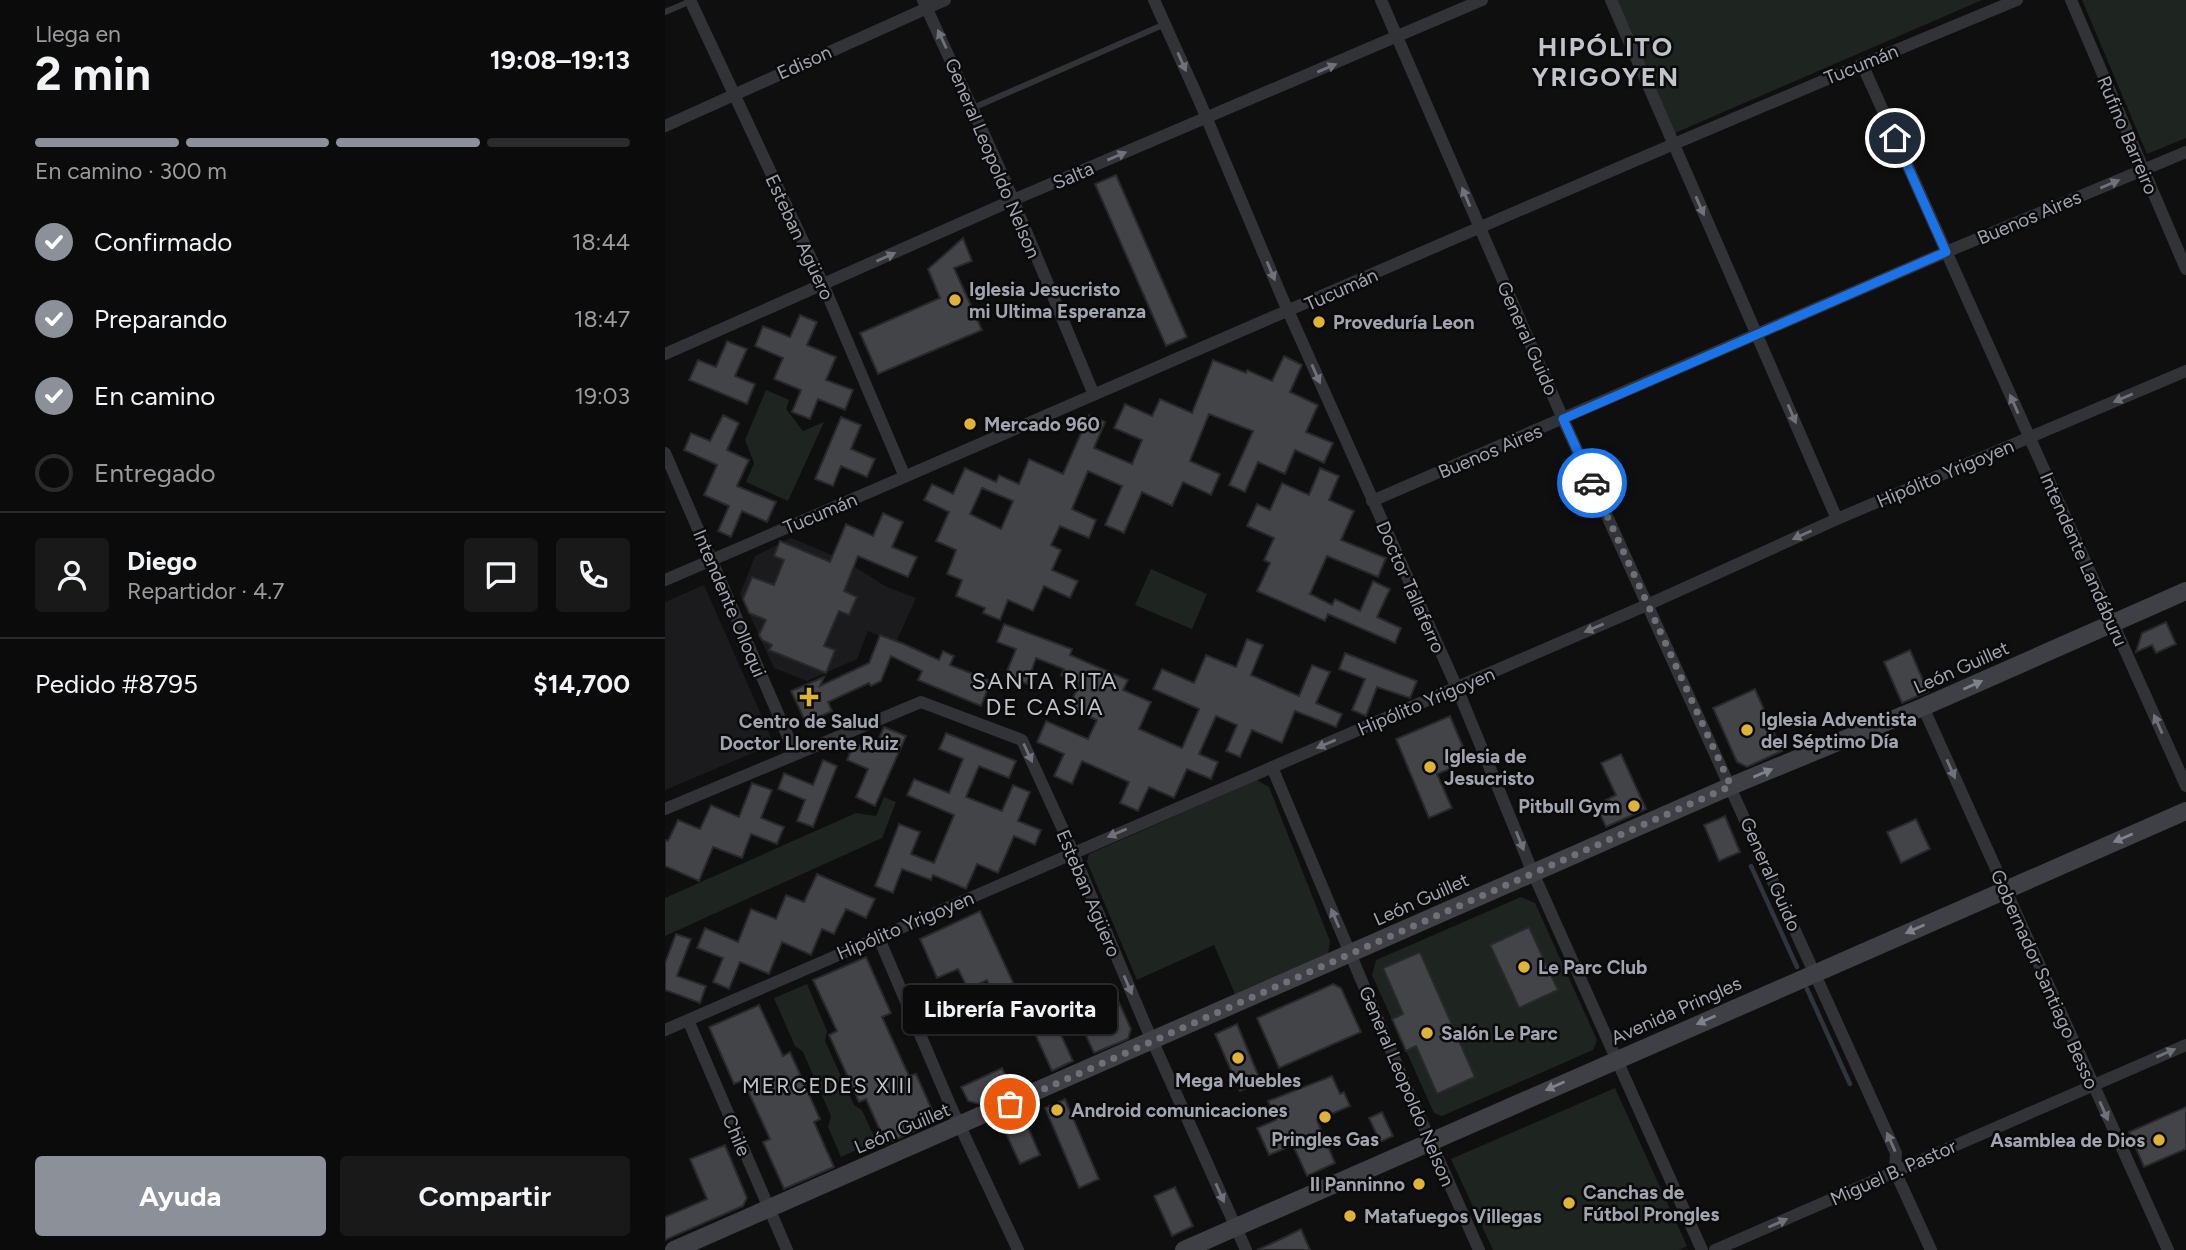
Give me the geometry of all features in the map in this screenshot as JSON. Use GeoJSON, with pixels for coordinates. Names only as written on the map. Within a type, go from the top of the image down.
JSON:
{"type":"FeatureCollection","features":[{"type":"Feature","properties":{"kind":"street","name":"Edison"},"geometry":{"type":"LineString","coordinates":[[665,126],[925,3],[945,0]]}},
{"type":"Feature","properties":{"kind":"street","name":"Doctor Tallaferro"},"geometry":{"type":"LineString","coordinates":[[1154,0],[1372,501],[1457,688],[1533,873],[1702,1250]]}},
{"type":"Feature","properties":{"kind":"street","name":"General Guido"},"geometry":{"type":"LineString","coordinates":[[1381,0],[1563,419],[1896,1153],[1895,1171],[1931,1250]]}},
{"type":"Feature","properties":{"kind":"street","name":"Salta"},"geometry":{"type":"LineString","coordinates":[[665,354],[1013,200],[1482,0]]}},
{"type":"Feature","properties":{"kind":"street"},"geometry":{"type":"LineString","coordinates":[[1611,0],[1837,519]]}},
{"type":"Feature","properties":{"kind":"street","name":"Tucumán"},"geometry":{"type":"LineString","coordinates":[[665,580],[1289,312],[1672,143],[2017,0]]}},
{"type":"Feature","properties":{"kind":"street","name":"Rufino Barreiro"},"geometry":{"type":"LineString","coordinates":[[2071,0],[2186,269]]}},
{"type":"Feature","properties":{"kind":"street","name":"Esteban Agüero"},"geometry":{"type":"LineString","coordinates":[[691,1],[824,284],[905,477]]}},
{"type":"Feature","properties":{"kind":"street","name":"General Leopoldo Nelson"},"geometry":{"type":"LineString","coordinates":[[925,3],[1013,200],[1094,395]]}},
{"type":"Feature","properties":{"kind":"street","name":"Intendente Landáburu"},"geometry":{"type":"LineString","coordinates":[[1862,64],[2186,786]]}},
{"type":"Feature","properties":{"kind":"street","name":"Buenos Aires"},"geometry":{"type":"LineString","coordinates":[[1372,501],[1946,252],[2186,152]]}},
{"type":"Feature","properties":{"kind":"street","name":"Hipólito Yrigoyen"},"geometry":{"type":"LineString","coordinates":[[665,1030],[1457,688],[1837,519],[2186,371]]}},
{"type":"Feature","properties":{"kind":"street","name":"Intendente Olloqui"},"geometry":{"type":"LineString","coordinates":[[665,453],[795,753]]}},
{"type":"Feature","properties":{"kind":"street","name":"León Guillet"},"geometry":{"type":"LineString","coordinates":[[674,1250],[1731,786],[1923,707],[2186,591]]}},
{"type":"Feature","properties":{"kind":"street","name":"Esteban Agüero"},"geometry":{"type":"LineString","coordinates":[[795,753],[921,702],[1022,740],[1246,1250]]}},
{"type":"Feature","properties":{"kind":"street","name":"Gobernador Santiago Besso"},"geometry":{"type":"LineString","coordinates":[[1923,707],[2168,1250]]}},
{"type":"Feature","properties":{"kind":"street"},"geometry":{"type":"LineString","coordinates":[[665,809],[795,753]]}},
{"type":"Feature","properties":{"kind":"street","name":"General Leopoldo Nelson"},"geometry":{"type":"LineString","coordinates":[[1272,767],[1479,1250]]}},
{"type":"Feature","properties":{"kind":"street","name":"Avenida Pringles"},"geometry":{"type":"LineString","coordinates":[[1184,1250],[2186,811]]}},
{"type":"Feature","properties":{"kind":"street"},"geometry":{"type":"LineString","coordinates":[[878,936],[1018,1250]]}},
{"type":"Feature","properties":{"kind":"street","name":"Chile"},"geometry":{"type":"LineString","coordinates":[[688,1020],[787,1250]]}},
{"type":"Feature","properties":{"kind":"street","name":"Miguel B. Pastor"},"geometry":{"type":"LineString","coordinates":[[1715,1250],[2186,1045]]}},
{"type":"Feature","properties":{"kind":"lane"},"geometry":{"type":"LineString","coordinates":[[665,12],[691,1]]}},
{"type":"Feature","properties":{"kind":"lane"},"geometry":{"type":"LineString","coordinates":[[973,108],[1165,24]]}},
{"type":"Feature","properties":{"kind":"shaded area"},"geometry":{"type":"Polygon","coordinates":[[[1615,0],[1982,0],[1675,133],[1615,0]]]}},
{"type":"Feature","properties":{"kind":"shaded area"},"geometry":{"type":"Polygon","coordinates":[[[2082,0],[2186,0],[2186,138],[2147,154],[2082,0]]]}},
{"type":"Feature","properties":{"kind":"shaded area"},"geometry":{"type":"Polygon","coordinates":[[[766,390],[789,400],[786,409],[803,431],[824,422],[788,501],[746,482],[754,463],[745,440],[766,390]]]}},
{"type":"Feature","properties":{"kind":"shaded area"},"geometry":{"type":"Polygon","coordinates":[[[791,538],[844,560],[885,586],[916,598],[896,642],[868,631],[857,659],[807,681],[774,668],[740,594],[755,556],[791,538]]]}},
{"type":"Feature","properties":{"kind":"shaded area"},"geometry":{"type":"Polygon","coordinates":[[[1151,569],[1207,594],[1192,629],[1135,605],[1151,569]]]}},
{"type":"Feature","properties":{"kind":"shaded area"},"geometry":{"type":"Polygon","coordinates":[[[704,585],[774,744],[665,790],[665,602],[704,585]]]}},
{"type":"Feature","properties":{"kind":"shaded area"},"geometry":{"type":"Polygon","coordinates":[[[1257,780],[1269,787],[1330,941],[1328,954],[1235,994],[1214,945],[1137,980],[1087,862],[1089,854],[1257,780]]]}},
{"type":"Feature","properties":{"kind":"shaded area"},"geometry":{"type":"Polygon","coordinates":[[[884,797],[896,802],[882,838],[665,936],[665,898],[856,813],[876,816],[884,797]]]}},
{"type":"Feature","properties":{"kind":"shaded area"},"geometry":{"type":"Polygon","coordinates":[[[1521,897],[1535,903],[1597,1040],[1593,1050],[1442,1116],[1434,1113],[1372,975],[1376,960],[1521,897]]]}},
{"type":"Feature","properties":{"kind":"shaded area"},"geometry":{"type":"Polygon","coordinates":[[[807,984],[827,1031],[825,1041],[854,1105],[862,1110],[876,1141],[841,1157],[828,1127],[831,1116],[803,1052],[795,1046],[774,998],[807,984]]]}},
{"type":"Feature","properties":{"kind":"shaded area","name":"Canchas de Fútbol Prongles"},"geometry":{"type":"Polygon","coordinates":[[[1615,1088],[1687,1246],[1679,1250],[1493,1250],[1451,1159],[1615,1088]]]}},
{"type":"Feature","properties":{"kind":"building"},"geometry":{"type":"Polygon","coordinates":[[[1116,175],[1187,337],[1166,346],[1095,184],[1116,175]]]}},
{"type":"Feature","properties":{"kind":"building"},"geometry":{"type":"Polygon","coordinates":[[[963,238],[972,261],[954,268],[982,330],[878,374],[860,333],[940,298],[928,269],[963,238]]]}},
{"type":"Feature","properties":{"kind":"building"},"geometry":{"type":"Polygon","coordinates":[[[800,315],[817,322],[807,345],[836,357],[826,380],[853,390],[845,410],[818,399],[810,419],[792,412],[801,390],[774,379],[783,358],[755,346],[763,326],[790,337],[800,315]]]}},
{"type":"Feature","properties":{"kind":"building"},"geometry":{"type":"Polygon","coordinates":[[[727,341],[747,349],[735,376],[755,384],[747,404],[689,380],[698,360],[716,367],[727,341]]]}},
{"type":"Feature","properties":{"kind":"building"},"geometry":{"type":"Polygon","coordinates":[[[1284,356],[1302,365],[1290,392],[1318,405],[1306,432],[1333,443],[1324,463],[1295,450],[1285,474],[1258,462],[1245,492],[1229,485],[1253,431],[1209,414],[1190,461],[1220,474],[1211,495],[1183,482],[1172,506],[1142,492],[1124,533],[1105,525],[1122,486],[1088,471],[1072,509],[1096,520],[1089,538],[1060,526],[1051,545],[1061,550],[1052,570],[1078,581],[1070,598],[1044,586],[1033,611],[1008,600],[1000,620],[983,613],[985,608],[956,596],[962,580],[947,574],[956,550],[936,541],[949,512],[924,500],[932,484],[953,494],[965,468],[996,482],[999,475],[1019,484],[1029,459],[1063,474],[1089,415],[1105,422],[1094,448],[1132,464],[1142,440],[1114,428],[1125,404],[1152,416],[1160,399],[1192,413],[1213,360],[1272,381],[1284,356]],[[982,488],[970,514],[1001,529],[1013,501],[982,488]]]}},
{"type":"Feature","properties":{"kind":"building"},"geometry":{"type":"Polygon","coordinates":[[[723,415],[739,423],[727,450],[749,460],[737,486],[776,502],[767,522],[742,511],[731,537],[718,531],[729,506],[704,495],[717,465],[684,450],[691,433],[710,441],[723,415]]]}},
{"type":"Feature","properties":{"kind":"building"},"geometry":{"type":"Polygon","coordinates":[[[841,417],[861,425],[851,449],[875,459],[867,477],[841,466],[833,486],[815,479],[841,417]]]}},
{"type":"Feature","properties":{"kind":"building"},"geometry":{"type":"Polygon","coordinates":[[[1320,468],[1339,476],[1329,500],[1354,511],[1341,540],[1386,558],[1378,577],[1327,556],[1310,594],[1332,605],[1335,599],[1360,611],[1373,581],[1390,589],[1377,617],[1401,628],[1395,643],[1328,614],[1325,621],[1257,591],[1270,563],[1264,560],[1274,538],[1247,526],[1257,504],[1270,510],[1282,483],[1309,495],[1320,468]]]}},
{"type":"Feature","properties":{"kind":"building"},"geometry":{"type":"Polygon","coordinates":[[[883,513],[903,522],[892,547],[917,557],[908,577],[858,556],[844,591],[857,597],[849,615],[839,611],[824,646],[835,650],[826,673],[769,650],[772,645],[762,640],[759,635],[766,620],[749,613],[743,599],[752,577],[774,585],[784,560],[774,556],[780,541],[830,562],[846,524],[873,536],[883,513]]]}},
{"type":"Feature","properties":{"kind":"building"},"geometry":{"type":"Polygon","coordinates":[[[2166,622],[2176,644],[2156,653],[2152,645],[2136,652],[2142,633],[2166,622]]]}},
{"type":"Feature","properties":{"kind":"building"},"geometry":{"type":"Polygon","coordinates":[[[1004,624],[1072,649],[1070,655],[1128,680],[1123,690],[1151,702],[1139,729],[1182,748],[1199,709],[1153,689],[1162,669],[1194,683],[1206,655],[1236,667],[1247,639],[1263,645],[1251,675],[1299,696],[1312,665],[1330,672],[1316,703],[1342,714],[1336,727],[1295,711],[1282,743],[1252,730],[1240,757],[1226,751],[1237,725],[1216,716],[1199,754],[1218,762],[1211,779],[1187,769],[1174,798],[1149,787],[1138,811],[1120,803],[1129,782],[1082,761],[1072,784],[1054,776],[1064,754],[1037,742],[1046,721],[1088,739],[1097,720],[1068,708],[1080,683],[1061,675],[1064,669],[1036,658],[1027,684],[1005,676],[1016,649],[997,642],[1004,624]]]}},
{"type":"Feature","properties":{"kind":"building"},"geometry":{"type":"Polygon","coordinates":[[[880,635],[939,660],[943,651],[954,656],[950,665],[991,681],[981,706],[918,680],[922,671],[891,656],[881,681],[871,686],[869,683],[828,702],[832,711],[806,723],[791,691],[824,677],[820,686],[869,663],[880,635]]]}},
{"type":"Feature","properties":{"kind":"building"},"geometry":{"type":"Polygon","coordinates":[[[1910,650],[1928,692],[1902,703],[1884,662],[1910,650]]]}},
{"type":"Feature","properties":{"kind":"building"},"geometry":{"type":"Polygon","coordinates":[[[1345,653],[1417,681],[1410,698],[1377,687],[1366,716],[1352,710],[1365,679],[1339,669],[1345,653]]]}},
{"type":"Feature","properties":{"kind":"building","name":"Iglesia Adventista del Séptimo Día"},"geometry":{"type":"Polygon","coordinates":[[[1755,689],[1782,751],[1747,767],[1737,762],[1713,708],[1755,689]]]}},
{"type":"Feature","properties":{"kind":"building","name":"Iglesia de Jesucristo"},"geometry":{"type":"Polygon","coordinates":[[[1450,716],[1469,761],[1437,774],[1452,808],[1429,818],[1396,739],[1450,716]]]}},
{"type":"Feature","properties":{"kind":"building"},"geometry":{"type":"Polygon","coordinates":[[[884,727],[906,736],[875,806],[856,797],[868,769],[847,760],[854,743],[873,752],[884,727]]]}},
{"type":"Feature","properties":{"kind":"building"},"geometry":{"type":"Polygon","coordinates":[[[946,733],[1016,761],[1009,778],[979,766],[966,797],[1002,811],[1013,785],[1030,792],[1018,821],[1041,830],[1035,845],[1014,836],[998,873],[977,864],[966,889],[933,875],[931,880],[902,869],[893,893],[875,886],[899,824],[920,832],[911,854],[934,863],[954,815],[907,795],[914,779],[949,793],[963,759],[939,749],[946,733]]]}},
{"type":"Feature","properties":{"kind":"building"},"geometry":{"type":"Polygon","coordinates":[[[1621,754],[1646,809],[1606,827],[1596,805],[1616,795],[1601,763],[1621,754]]]}},
{"type":"Feature","properties":{"kind":"building"},"geometry":{"type":"Polygon","coordinates":[[[823,760],[837,766],[813,827],[797,821],[805,800],[778,789],[784,773],[813,785],[823,760]]]}},
{"type":"Feature","properties":{"kind":"building"},"geometry":{"type":"Polygon","coordinates":[[[752,783],[772,790],[761,818],[784,827],[777,844],[751,834],[742,858],[713,847],[699,881],[665,866],[665,840],[668,841],[678,820],[700,829],[711,805],[739,817],[752,783]]]}},
{"type":"Feature","properties":{"kind":"building"},"geometry":{"type":"Polygon","coordinates":[[[1725,816],[1740,852],[1719,861],[1704,825],[1725,816]]]}},
{"type":"Feature","properties":{"kind":"building"},"geometry":{"type":"Polygon","coordinates":[[[1916,819],[1930,849],[1901,863],[1887,832],[1916,819]]]}},
{"type":"Feature","properties":{"kind":"building"},"geometry":{"type":"Polygon","coordinates":[[[817,874],[875,899],[866,918],[846,909],[834,934],[822,929],[811,955],[782,942],[769,974],[740,962],[729,989],[713,982],[723,958],[697,948],[705,928],[738,942],[751,909],[776,919],[786,895],[804,902],[817,874]]]}},
{"type":"Feature","properties":{"kind":"building"},"geometry":{"type":"Polygon","coordinates":[[[980,911],[1016,989],[995,999],[987,980],[968,989],[958,969],[937,978],[920,939],[980,911]]]}},
{"type":"Feature","properties":{"kind":"building","name":"Le Parc Club"},"geometry":{"type":"Polygon","coordinates":[[[1529,927],[1558,990],[1519,1008],[1490,945],[1529,927]]]}},
{"type":"Feature","properties":{"kind":"building"},"geometry":{"type":"Polygon","coordinates":[[[676,934],[691,939],[677,976],[706,986],[700,1003],[665,990],[665,963],[676,934]]]}},
{"type":"Feature","properties":{"kind":"building","name":"Salón Le Parc"},"geometry":{"type":"Polygon","coordinates":[[[1420,952],[1475,1077],[1437,1094],[1416,1046],[1406,1051],[1392,1019],[1403,1014],[1383,968],[1420,952]]]}},
{"type":"Feature","properties":{"kind":"building"},"geometry":{"type":"Polygon","coordinates":[[[866,957],[891,1013],[882,1017],[909,1076],[916,1074],[937,1121],[886,1144],[866,1099],[859,1102],[829,1035],[837,1031],[813,980],[866,957]]]}},
{"type":"Feature","properties":{"kind":"building"},"geometry":{"type":"Polygon","coordinates":[[[1333,984],[1341,988],[1361,1032],[1279,1068],[1257,1018],[1333,984]]]}},
{"type":"Feature","properties":{"kind":"building"},"geometry":{"type":"Polygon","coordinates":[[[1116,996],[1131,1029],[1128,1039],[1094,1053],[1076,1014],[1116,996]]]}},
{"type":"Feature","properties":{"kind":"building"},"geometry":{"type":"Polygon","coordinates":[[[1046,1002],[1073,1061],[1052,1071],[1025,1012],[1046,1002]]]}},
{"type":"Feature","properties":{"kind":"building"},"geometry":{"type":"Polygon","coordinates":[[[759,1005],[783,1056],[790,1052],[820,1119],[814,1122],[834,1167],[784,1189],[763,1142],[770,1139],[743,1080],[734,1084],[709,1027],[759,1005]]]}},
{"type":"Feature","properties":{"kind":"building","name":"Mega Muebles"},"geometry":{"type":"Polygon","coordinates":[[[1237,1024],[1261,1082],[1240,1091],[1215,1034],[1237,1024]]]}},
{"type":"Feature","properties":{"kind":"building"},"geometry":{"type":"Polygon","coordinates":[[[1002,1068],[1012,1089],[979,1104],[968,1101],[961,1087],[1002,1068]]]}},
{"type":"Feature","properties":{"kind":"building"},"geometry":{"type":"Polygon","coordinates":[[[1332,1076],[1340,1094],[1344,1092],[1350,1106],[1317,1120],[1335,1163],[1307,1176],[1293,1145],[1269,1155],[1257,1128],[1276,1120],[1268,1101],[1332,1076]]]}},
{"type":"Feature","properties":{"kind":"building"},"geometry":{"type":"Polygon","coordinates":[[[1065,1099],[1099,1179],[1079,1188],[1045,1108],[1065,1099]]]}},
{"type":"Feature","properties":{"kind":"building","name":"Asamblea de Dios"},"geometry":{"type":"Polygon","coordinates":[[[2186,1107],[2186,1149],[2144,1167],[2129,1132],[2186,1107]]]}},
{"type":"Feature","properties":{"kind":"building"},"geometry":{"type":"Polygon","coordinates":[[[1382,1112],[1393,1136],[1380,1142],[1369,1118],[1382,1112]]]}},
{"type":"Feature","properties":{"kind":"building"},"geometry":{"type":"Polygon","coordinates":[[[1024,1118],[1040,1155],[1020,1164],[1003,1127],[1024,1118]]]}},
{"type":"Feature","properties":{"kind":"building"},"geometry":{"type":"Polygon","coordinates":[[[725,1145],[747,1198],[743,1206],[665,1240],[665,1217],[707,1199],[690,1159],[725,1145]]]}},
{"type":"Feature","properties":{"kind":"building"},"geometry":{"type":"Polygon","coordinates":[[[1175,1187],[1193,1226],[1172,1236],[1154,1196],[1175,1187]]]}},
{"type":"Feature","properties":{"kind":"building"},"geometry":{"type":"Polygon","coordinates":[[[1301,1229],[1310,1250],[1257,1250],[1281,1239],[1301,1229]]]}},
{"type":"Feature","properties":{"kind":"waterway"},"geometry":{"type":"LineString","coordinates":[[1751,866],[1797,967]]}},
{"type":"Feature","properties":{"kind":"waterway"},"geometry":{"type":"LineString","coordinates":[[1807,989],[1850,1084]]}},
{"type":"Feature","properties":{"kind":"way so far"},"geometry":{"type":"LineString","coordinates":[[1010,1104],[1731,786],[1592,483]]}},
{"type":"Feature","properties":{"kind":"place","name":"Iglesia Jesucristo mi Ultima Esperanza"},"geometry":{"type":"Point","coordinates":[955,300]}},
{"type":"Feature","properties":{"kind":"place","name":"Proveduría Leon"},"geometry":{"type":"Point","coordinates":[1319,322]}},
{"type":"Feature","properties":{"kind":"place","name":"Mercado 960"},"geometry":{"type":"Point","coordinates":[970,424]}},
{"type":"Feature","properties":{"kind":"place","name":"Centro de Salud Doctor Llorente Ruiz"},"geometry":{"type":"Point","coordinates":[809,697]}},
{"type":"Feature","properties":{"kind":"place","name":"Iglesia Adventista del Séptimo Día"},"geometry":{"type":"Point","coordinates":[1747,730]}},
{"type":"Feature","properties":{"kind":"place","name":"Iglesia de Jesucristo"},"geometry":{"type":"Point","coordinates":[1430,767]}},
{"type":"Feature","properties":{"kind":"place","name":"Pitbull Gym"},"geometry":{"type":"Point","coordinates":[1634,806]}},
{"type":"Feature","properties":{"kind":"place","name":"Le Parc Club"},"geometry":{"type":"Point","coordinates":[1524,967]}},
{"type":"Feature","properties":{"kind":"place","name":"Salón Le Parc"},"geometry":{"type":"Point","coordinates":[1427,1033]}},
{"type":"Feature","properties":{"kind":"place","name":"Mega Muebles"},"geometry":{"type":"Point","coordinates":[1238,1058]}},
{"type":"Feature","properties":{"kind":"place","name":"Librería Favorita"},"geometry":{"type":"Point","coordinates":[1010,1104]}},
{"type":"Feature","properties":{"kind":"place","name":"Android comunicaciones"},"geometry":{"type":"Point","coordinates":[1057,1110]}},
{"type":"Feature","properties":{"kind":"place","name":"Pringles Gas"},"geometry":{"type":"Point","coordinates":[1325,1117]}},
{"type":"Feature","properties":{"kind":"place","name":"Asamblea de Dios"},"geometry":{"type":"Point","coordinates":[2159,1140]}},
{"type":"Feature","properties":{"kind":"place","name":"Il Panninno"},"geometry":{"type":"Point","coordinates":[1419,1184]}},
{"type":"Feature","properties":{"kind":"place","name":"Canchas de Fútbol Prongles"},"geometry":{"type":"Point","coordinates":[1569,1203]}},
{"type":"Feature","properties":{"kind":"place","name":"Matafuegos Villegas"},"geometry":{"type":"Point","coordinates":[1350,1216]}},
{"type":"Feature","properties":{"kind":"district","name":"HIPÓLITO YRIGOYEN"},"geometry":{"type":"Point","coordinates":[1606,62]}},
{"type":"Feature","properties":{"kind":"district","name":"SANTA RITA DE CASIA"},"geometry":{"type":"Point","coordinates":[1045,694]}},
{"type":"Feature","properties":{"kind":"district","name":"MERCEDES XIII"},"geometry":{"type":"Point","coordinates":[828,1086]}},
{"type":"Feature","properties":{"kind":"route"},"geometry":{"type":"LineString","coordinates":[[1592,483],[1563,419],[1946,252],[1895,138]]}}]}
